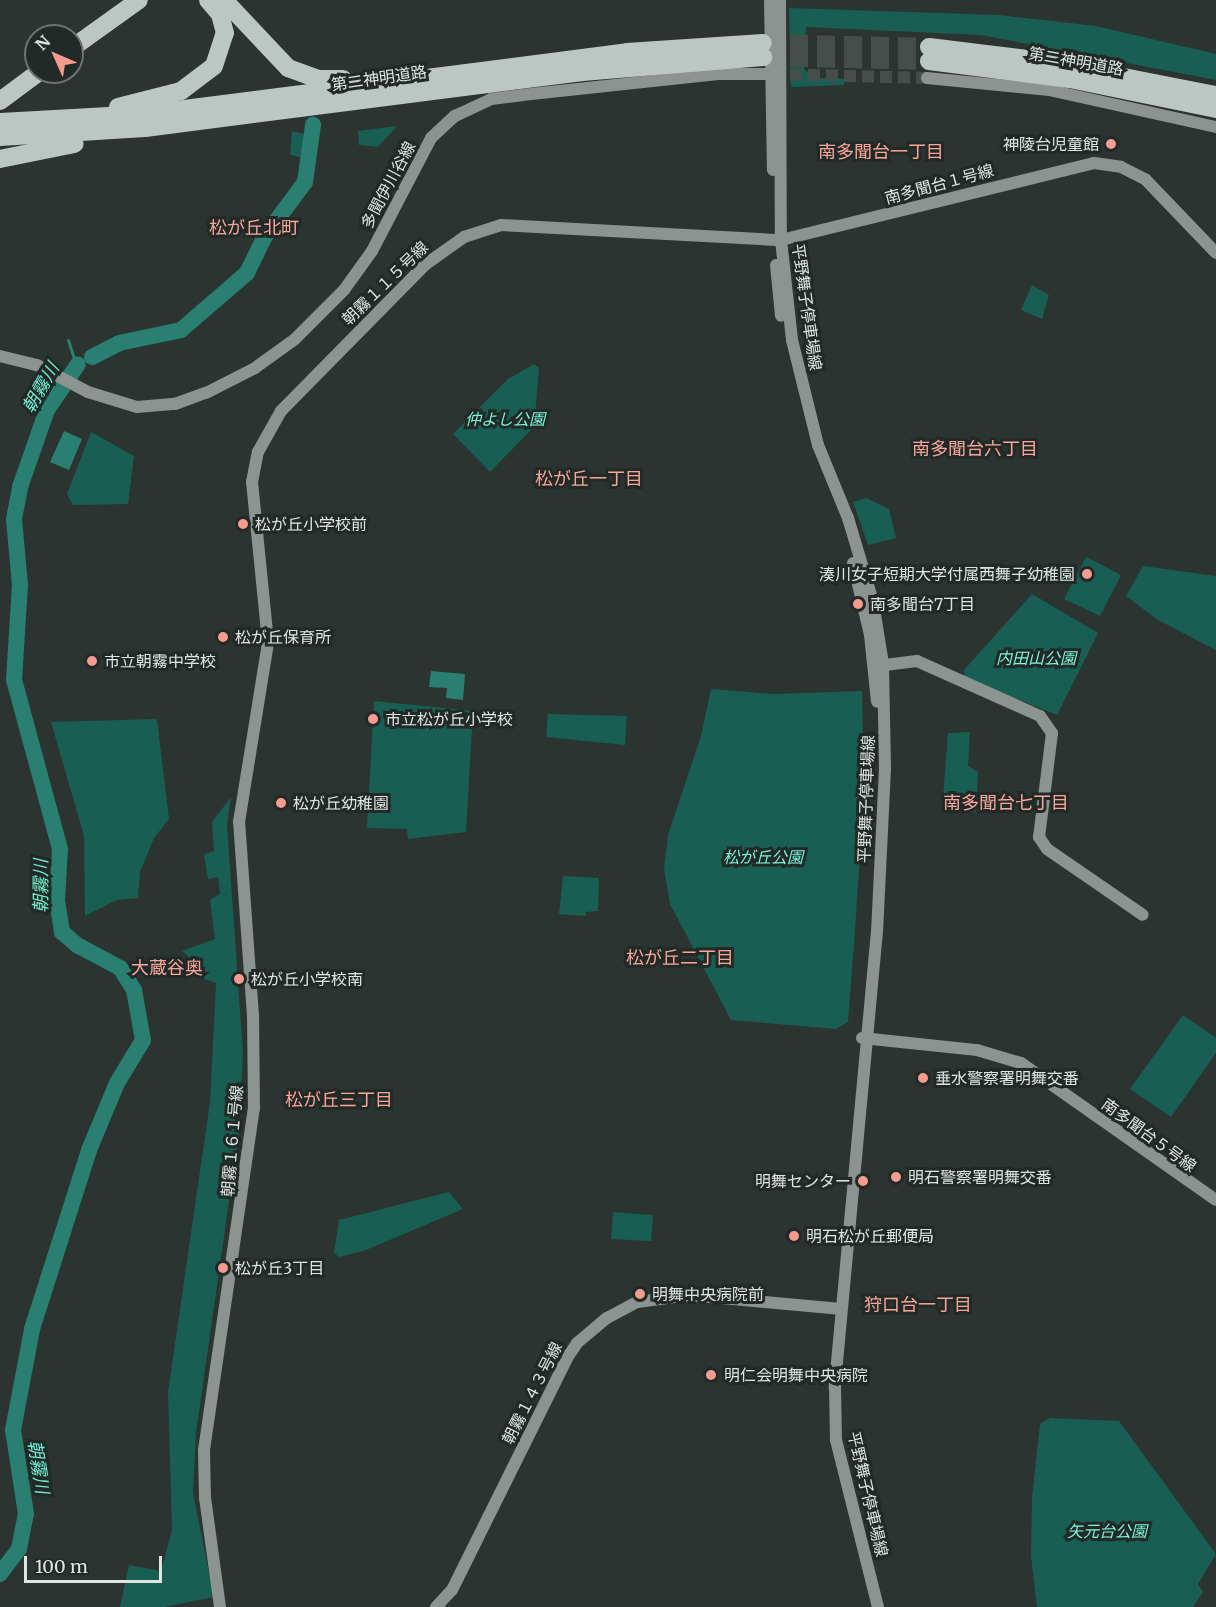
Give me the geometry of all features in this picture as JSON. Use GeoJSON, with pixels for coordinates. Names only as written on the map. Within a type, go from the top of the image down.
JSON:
{"type":"FeatureCollection","features":[{"type":"Feature","properties":{"kind":"highway"},"geometry":{"type":"LineString","coordinates":[[84,29],[124,0]]}},
{"type":"Feature","properties":{"kind":"highway"},"geometry":{"type":"LineString","coordinates":[[84,39],[139,0]]}},
{"type":"Feature","properties":{"kind":"highway"},"geometry":{"type":"LineString","coordinates":[[0,122],[100,110],[190,87],[214,66],[225,41],[224,22],[208,0]]}},
{"type":"Feature","properties":{"kind":"highway"},"geometry":{"type":"LineString","coordinates":[[224,0],[288,68],[319,79],[388,82]]}},
{"type":"Feature","properties":{"kind":"highway","name":"第二神明道路"},"geometry":{"type":"LineString","coordinates":[[0,122],[145,114],[627,52],[764,58]]}},
{"type":"Feature","properties":{"kind":"highway","name":"第二神明道路"},"geometry":{"type":"LineString","coordinates":[[0,136],[105,131],[295,110],[582,72],[764,58]]}},
{"type":"Feature","properties":{"kind":"highway","name":"第二神明道路"},"geometry":{"type":"LineString","coordinates":[[928,62],[1065,64],[1216,95]]}},
{"type":"Feature","properties":{"kind":"highway","name":"第二神明道路"},"geometry":{"type":"LineString","coordinates":[[928,62],[1070,79],[1216,109]]}},
{"type":"Feature","properties":{"kind":"highway"},"geometry":{"type":"LineString","coordinates":[[5,92],[24,75]]}},
{"type":"Feature","properties":{"kind":"highway"},"geometry":{"type":"LineString","coordinates":[[5,92],[24,81]]}},
{"type":"Feature","properties":{"kind":"highway"},"geometry":{"type":"LineString","coordinates":[[0,159],[295,110]]}},
{"type":"Feature","properties":{"kind":"street","name":"平野舞子停車場線"},"geometry":{"type":"LineString","coordinates":[[770,0],[777,240],[796,362],[818,445],[848,518],[873,602],[885,769],[865,1038],[838,1309],[832,1450],[870,1607]]}},
{"type":"Feature","properties":{"kind":"street","name":"平野舞子停車場線"},"geometry":{"type":"LineString","coordinates":[[777,240],[780,0]]}},
{"type":"Feature","properties":{"kind":"street","name":"多聞伊川谷線"},"geometry":{"type":"LineString","coordinates":[[0,356],[59,374],[88,392],[137,407],[175,404],[263,362],[344,290],[372,251],[431,138],[472,106],[522,94],[718,74],[764,58]]}},
{"type":"Feature","properties":{"kind":"street"},"geometry":{"type":"LineString","coordinates":[[928,62],[1216,127]]}},
{"type":"Feature","properties":{"kind":"street","name":"南多聞台１号線"},"geometry":{"type":"LineString","coordinates":[[777,240],[1094,163],[1121,167],[1146,180],[1216,253]]}},
{"type":"Feature","properties":{"kind":"street","name":"朝霧１１５号線"},"geometry":{"type":"LineString","coordinates":[[268,642],[252,482],[267,430],[304,386],[447,246],[501,225],[777,240]]}},
{"type":"Feature","properties":{"kind":"street","name":"朝霧１６１号線"},"geometry":{"type":"LineString","coordinates":[[220,1607],[205,1498],[204,1450],[254,1109],[253,1016],[239,822],[268,642]]}},
{"type":"Feature","properties":{"kind":"street"},"geometry":{"type":"LineString","coordinates":[[878,665],[917,661],[1040,716],[1053,734],[1039,837],[1047,849],[1143,915]]}},
{"type":"Feature","properties":{"kind":"street","name":"南多聞台５号線"},"geometry":{"type":"LineString","coordinates":[[865,1038],[977,1050],[1021,1063],[1216,1200]]}},
{"type":"Feature","properties":{"kind":"street","name":"朝霧１４３号線"},"geometry":{"type":"LineString","coordinates":[[436,1607],[452,1590],[567,1358],[587,1333],[637,1302],[673,1296],[838,1309]]}},
{"type":"Feature","properties":{"kind":"street","name":"平野舞子停車場線"},"geometry":{"type":"LineString","coordinates":[[838,1309],[836,1440],[878,1607]]}},
{"type":"Feature","properties":{"kind":"green space"},"geometry":{"type":"Polygon","coordinates":[[[789,8],[999,15],[1096,26],[1216,54],[1216,80],[981,35],[806,27],[804,70],[819,78],[845,79],[844,85],[791,87],[789,8]]]}},
{"type":"Feature","properties":{"kind":"green space"},"geometry":{"type":"Polygon","coordinates":[[[397,126],[378,147],[359,145],[358,131],[397,126]]]}},
{"type":"Feature","properties":{"kind":"green space"},"geometry":{"type":"Polygon","coordinates":[[[292,131],[308,135],[305,158],[290,155],[292,131]]]}},
{"type":"Feature","properties":{"kind":"green space"},"geometry":{"type":"Polygon","coordinates":[[[1032,285],[1049,295],[1042,319],[1021,310],[1032,285]]]}},
{"type":"Feature","properties":{"kind":"green space","name":"仲よし公園"},"geometry":{"type":"Polygon","coordinates":[[[534,364],[539,368],[534,427],[490,472],[453,434],[508,379],[534,364]]]}},
{"type":"Feature","properties":{"kind":"green space"},"geometry":{"type":"Polygon","coordinates":[[[91,432],[134,456],[128,504],[73,505],[67,494],[91,432]]]}},
{"type":"Feature","properties":{"kind":"green space"},"geometry":{"type":"Polygon","coordinates":[[[866,498],[889,509],[896,538],[868,545],[853,502],[866,498]]]}},
{"type":"Feature","properties":{"kind":"green space"},"geometry":{"type":"Polygon","coordinates":[[[1086,557],[1121,575],[1100,616],[1064,599],[1086,557]]]}},
{"type":"Feature","properties":{"kind":"green space"},"geometry":{"type":"Polygon","coordinates":[[[1143,566],[1216,576],[1216,650],[1158,620],[1126,596],[1143,566]]]}},
{"type":"Feature","properties":{"kind":"green space","name":"内田山公園"},"geometry":{"type":"Polygon","coordinates":[[[1032,594],[1098,633],[1057,715],[965,678],[964,670],[1032,594]]]}},
{"type":"Feature","properties":{"kind":"green space","name":"松が丘公園"},"geometry":{"type":"Polygon","coordinates":[[[711,689],[774,694],[862,691],[864,798],[848,1022],[836,1029],[731,1020],[670,904],[664,869],[668,835],[701,736],[711,689]]]}},
{"type":"Feature","properties":{"kind":"green space"},"geometry":{"type":"Polygon","coordinates":[[[374,701],[473,711],[466,832],[408,839],[407,829],[367,828],[374,701]]]}},
{"type":"Feature","properties":{"kind":"green space"},"geometry":{"type":"Polygon","coordinates":[[[548,714],[627,716],[625,745],[546,737],[548,714]]]}},
{"type":"Feature","properties":{"kind":"green space"},"geometry":{"type":"Polygon","coordinates":[[[157,719],[169,819],[154,838],[140,872],[138,898],[117,900],[85,916],[84,836],[51,722],[157,719]]]}},
{"type":"Feature","properties":{"kind":"green space"},"geometry":{"type":"Polygon","coordinates":[[[970,732],[968,766],[978,772],[976,812],[942,811],[948,733],[970,732]]]}},
{"type":"Feature","properties":{"kind":"green space"},"geometry":{"type":"Polygon","coordinates":[[[231,797],[227,824],[243,1053],[240,1124],[196,1433],[193,1493],[214,1597],[164,1607],[120,1607],[129,1565],[161,1571],[172,1530],[168,1392],[210,1102],[216,983],[204,979],[204,970],[182,951],[215,939],[210,900],[220,894],[218,877],[208,879],[204,854],[214,851],[212,822],[231,797]]]}},
{"type":"Feature","properties":{"kind":"green space"},"geometry":{"type":"Polygon","coordinates":[[[563,876],[599,878],[598,911],[586,912],[586,916],[559,914],[563,876]]]}},
{"type":"Feature","properties":{"kind":"green space"},"geometry":{"type":"Polygon","coordinates":[[[1183,1015],[1216,1038],[1216,1053],[1171,1117],[1130,1089],[1183,1015]]]}},
{"type":"Feature","properties":{"kind":"green space"},"geometry":{"type":"Polygon","coordinates":[[[449,1192],[463,1209],[366,1250],[339,1257],[334,1253],[339,1220],[449,1192]]]}},
{"type":"Feature","properties":{"kind":"green space"},"geometry":{"type":"Polygon","coordinates":[[[613,1212],[653,1215],[651,1241],[611,1239],[613,1212]]]}},
{"type":"Feature","properties":{"kind":"green space","name":"矢元台公園"},"geometry":{"type":"Polygon","coordinates":[[[1050,1418],[1119,1421],[1216,1554],[1198,1584],[1203,1592],[1193,1607],[1037,1607],[1031,1556],[1032,1498],[1040,1424],[1050,1418]]]}},
{"type":"Feature","properties":{"kind":"shaded area"},"geometry":{"type":"Polygon","coordinates":[[[64,431],[82,439],[69,470],[50,462],[64,431]]]}},
{"type":"Feature","properties":{"kind":"shaded area"},"geometry":{"type":"Polygon","coordinates":[[[431,671],[465,674],[463,700],[446,698],[447,688],[429,687],[431,671]]]}},
{"type":"Feature","properties":{"kind":"waterway","name":"朝霧川"},"geometry":{"type":"LineString","coordinates":[[92,357],[119,343],[181,330],[247,273],[265,236],[305,182],[313,125]]}},
{"type":"Feature","properties":{"kind":"waterway"},"geometry":{"type":"LineString","coordinates":[[68,340],[76,365]]}},
{"type":"Feature","properties":{"kind":"waterway","name":"朝霧川"},"geometry":{"type":"LineString","coordinates":[[0,1574],[19,1549],[26,1514],[13,1430],[32,1329],[89,1150],[117,1083],[143,1040],[134,990],[120,968],[77,945],[62,932],[57,901],[60,849],[14,680],[20,585],[14,519],[20,487],[47,410],[78,364]]}},
{"type":"Feature","properties":{"kind":"tunnel"},"geometry":{"type":"LineString","coordinates":[[763,43],[929,47]]}},
{"type":"Feature","properties":{"kind":"tunnel"},"geometry":{"type":"LineString","coordinates":[[763,57],[929,61]]}},
{"type":"Feature","properties":{"kind":"tunnel"},"geometry":{"type":"LineString","coordinates":[[772,74],[927,78]]}},
{"type":"Feature","properties":{"kind":"place","name":"神陵台児童館"},"geometry":{"type":"Point","coordinates":[1111,144]}},
{"type":"Feature","properties":{"kind":"place","name":"松が丘小学校前"},"geometry":{"type":"Point","coordinates":[243,524]}},
{"type":"Feature","properties":{"kind":"place","name":"湊川女子短期大学付属西舞子幼稚園"},"geometry":{"type":"Point","coordinates":[1087,574]}},
{"type":"Feature","properties":{"kind":"place","name":"南多聞台7丁目"},"geometry":{"type":"Point","coordinates":[858,604]}},
{"type":"Feature","properties":{"kind":"place","name":"松が丘保育所"},"geometry":{"type":"Point","coordinates":[223,637]}},
{"type":"Feature","properties":{"kind":"place","name":"市立朝霧中学校"},"geometry":{"type":"Point","coordinates":[92,661]}},
{"type":"Feature","properties":{"kind":"place","name":"市立松が丘小学校"},"geometry":{"type":"Point","coordinates":[373,719]}},
{"type":"Feature","properties":{"kind":"place","name":"松が丘幼稚園"},"geometry":{"type":"Point","coordinates":[281,803]}},
{"type":"Feature","properties":{"kind":"place","name":"松が丘小学校南"},"geometry":{"type":"Point","coordinates":[239,979]}},
{"type":"Feature","properties":{"kind":"place","name":"垂水警察署明舞交番"},"geometry":{"type":"Point","coordinates":[923,1078]}},
{"type":"Feature","properties":{"kind":"place","name":"明石警察署明舞交番"},"geometry":{"type":"Point","coordinates":[896,1177]}},
{"type":"Feature","properties":{"kind":"place","name":"明舞センター"},"geometry":{"type":"Point","coordinates":[863,1181]}},
{"type":"Feature","properties":{"kind":"place","name":"明石松が丘郵便局"},"geometry":{"type":"Point","coordinates":[794,1236]}},
{"type":"Feature","properties":{"kind":"place","name":"松が丘3丁目"},"geometry":{"type":"Point","coordinates":[223,1268]}},
{"type":"Feature","properties":{"kind":"place","name":"明舞中央病院前"},"geometry":{"type":"Point","coordinates":[640,1294]}},
{"type":"Feature","properties":{"kind":"place","name":"明仁会明舞中央病院"},"geometry":{"type":"Point","coordinates":[711,1375]}},
{"type":"Feature","properties":{"kind":"district","name":"南多聞台一丁目"},"geometry":{"type":"Point","coordinates":[881,152]}},
{"type":"Feature","properties":{"kind":"district","name":"松が丘北町"},"geometry":{"type":"Point","coordinates":[254,228]}},
{"type":"Feature","properties":{"kind":"district","name":"南多聞台六丁目"},"geometry":{"type":"Point","coordinates":[975,449]}},
{"type":"Feature","properties":{"kind":"district","name":"松が丘一丁目"},"geometry":{"type":"Point","coordinates":[589,479]}},
{"type":"Feature","properties":{"kind":"district","name":"南多聞台七丁目"},"geometry":{"type":"Point","coordinates":[1006,803]}},
{"type":"Feature","properties":{"kind":"district","name":"松が丘二丁目"},"geometry":{"type":"Point","coordinates":[680,958]}},
{"type":"Feature","properties":{"kind":"district","name":"大蔵谷奥"},"geometry":{"type":"Point","coordinates":[167,968]}},
{"type":"Feature","properties":{"kind":"district","name":"松が丘三丁目"},"geometry":{"type":"Point","coordinates":[339,1100]}},
{"type":"Feature","properties":{"kind":"district","name":"狩口台一丁目"},"geometry":{"type":"Point","coordinates":[918,1305]}}]}
